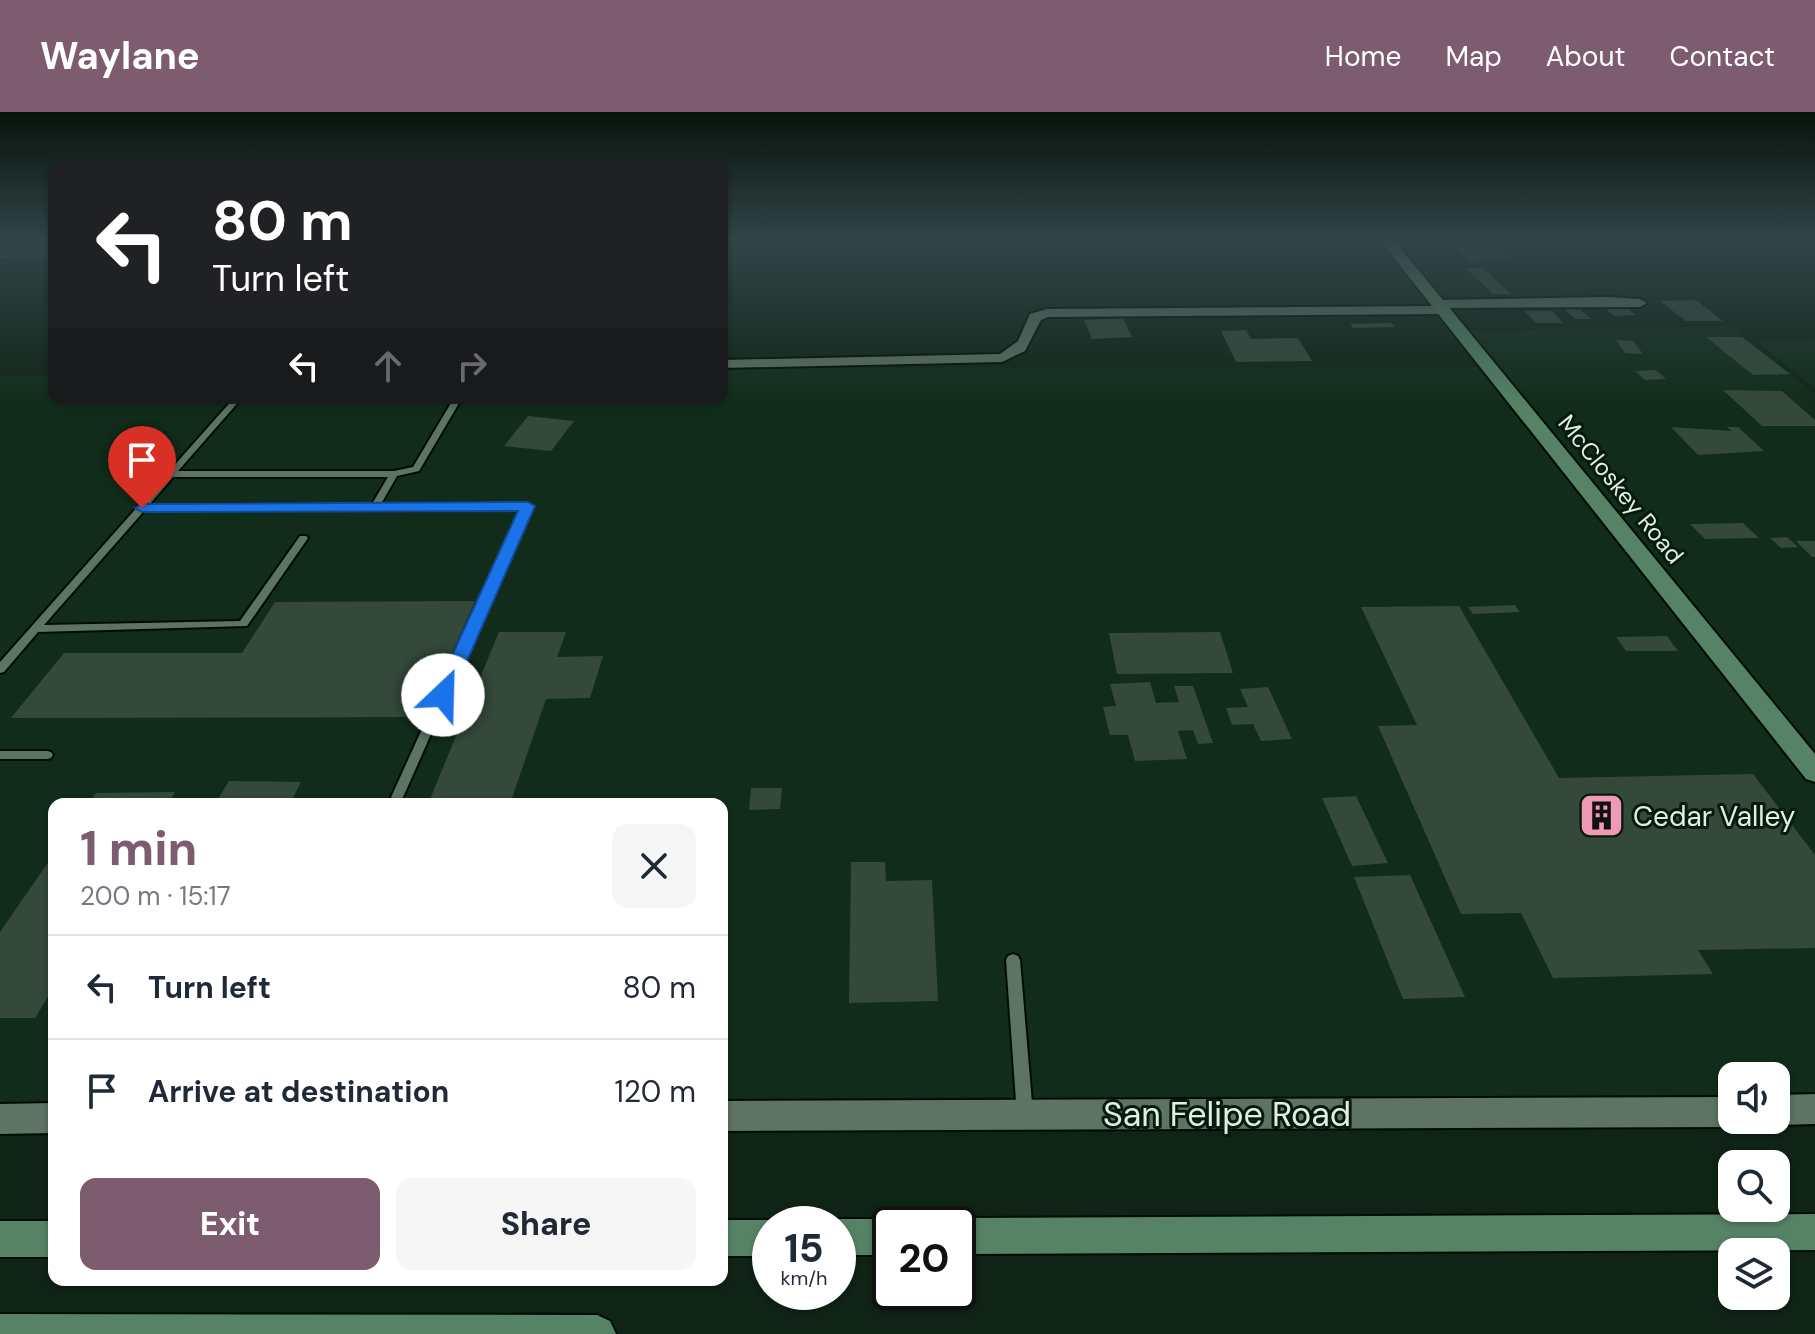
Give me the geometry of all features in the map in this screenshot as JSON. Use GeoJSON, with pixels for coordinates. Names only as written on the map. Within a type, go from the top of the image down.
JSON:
{"type":"FeatureCollection","features":[{"type":"Feature","properties":{"kind":"street","name":"McCloskey Road"},"geometry":{"type":"LineString","coordinates":[[1433,296],[1815,772]]}},
{"type":"Feature","properties":{"kind":"street"},"geometry":{"type":"LineString","coordinates":[[728,364],[1002,358],[1014,355],[1029,335],[1035,317],[1047,313],[1442,307],[1607,301],[1640,303]]}},
{"type":"Feature","properties":{"kind":"street"},"geometry":{"type":"LineString","coordinates":[[1790,1110],[1815,1109]]}},
{"type":"Feature","properties":{"kind":"street","name":"San Felipe Road"},"geometry":{"type":"LineString","coordinates":[[728,1116],[1718,1112]]}},
{"type":"Feature","properties":{"kind":"street"},"geometry":{"type":"LineString","coordinates":[[0,1119],[48,1118]]}},
{"type":"Feature","properties":{"kind":"street"},"geometry":{"type":"LineString","coordinates":[[976,1236],[1815,1232]]}},
{"type":"Feature","properties":{"kind":"street"},"geometry":{"type":"LineString","coordinates":[[728,1238],[752,1238]]}},
{"type":"Feature","properties":{"kind":"street"},"geometry":{"type":"LineString","coordinates":[[0,1239],[48,1239]]}},
{"type":"Feature","properties":{"kind":"street"},"geometry":{"type":"LineString","coordinates":[[0,1333],[597,1334]]}},
{"type":"Feature","properties":{"kind":"lane"},"geometry":{"type":"LineString","coordinates":[[0,669],[233,404]]}},
{"type":"Feature","properties":{"kind":"lane"},"geometry":{"type":"LineString","coordinates":[[171,474],[394,474],[416,469],[454,404]]}},
{"type":"Feature","properties":{"kind":"lane"},"geometry":{"type":"LineString","coordinates":[[375,507],[394,474]]}},
{"type":"Feature","properties":{"kind":"lane"},"geometry":{"type":"LineString","coordinates":[[142,508],[528,506],[397,798]]}},
{"type":"Feature","properties":{"kind":"lane"},"geometry":{"type":"LineString","coordinates":[[35,629],[243,624],[303,538]]}},
{"type":"Feature","properties":{"kind":"lane"},"geometry":{"type":"LineString","coordinates":[[0,755],[47,755]]}},
{"type":"Feature","properties":{"kind":"lane"},"geometry":{"type":"LineString","coordinates":[[1013,960],[1025,1115]]}},
{"type":"Feature","properties":{"kind":"shaded area"},"geometry":{"type":"Polygon","coordinates":[[[1730,326],[1815,394],[1815,1109],[1790,1110],[1790,1062],[1718,1062],[1718,1112],[728,1116],[728,798],[48,798],[48,1119],[0,1119],[0,376],[48,375],[48,404],[728,404],[728,368],[1484,367],[1553,448],[1470,331],[1730,326]]]}},
{"type":"Feature","properties":{"kind":"shaded area"},"geometry":{"type":"Polygon","coordinates":[[[1815,339],[1815,389],[1755,340],[1815,339]]]}},
{"type":"Feature","properties":{"kind":"building"},"geometry":{"type":"Polygon","coordinates":[[[1696,300],[1723,321],[1686,321],[1660,301],[1696,300]]]}},
{"type":"Feature","properties":{"kind":"building"},"geometry":{"type":"Polygon","coordinates":[[[1626,307],[1636,315],[1614,316],[1605,308],[1626,307]]]}},
{"type":"Feature","properties":{"kind":"building"},"geometry":{"type":"Polygon","coordinates":[[[1563,308],[1578,308],[1591,319],[1576,319],[1563,308]]]}},
{"type":"Feature","properties":{"kind":"building"},"geometry":{"type":"Polygon","coordinates":[[[1524,311],[1552,311],[1563,323],[1536,323],[1524,311]]]}},
{"type":"Feature","properties":{"kind":"building"},"geometry":{"type":"Polygon","coordinates":[[[1123,318],[1132,337],[1092,339],[1084,320],[1123,318]]]}},
{"type":"Feature","properties":{"kind":"building"},"geometry":{"type":"Polygon","coordinates":[[[1391,323],[1395,327],[1353,328],[1350,324],[1391,323]]]}},
{"type":"Feature","properties":{"kind":"building"},"geometry":{"type":"Polygon","coordinates":[[[1246,330],[1251,339],[1298,338],[1312,361],[1236,362],[1221,331],[1246,330]]]}},
{"type":"Feature","properties":{"kind":"building"},"geometry":{"type":"Polygon","coordinates":[[[1706,337],[1742,337],[1790,374],[1753,375],[1706,337]]]}},
{"type":"Feature","properties":{"kind":"building"},"geometry":{"type":"Polygon","coordinates":[[[1616,340],[1633,341],[1643,354],[1625,353],[1616,340]]]}},
{"type":"Feature","properties":{"kind":"building"},"geometry":{"type":"Polygon","coordinates":[[[1656,370],[1666,379],[1645,380],[1635,371],[1656,370]]]}},
{"type":"Feature","properties":{"kind":"building"},"geometry":{"type":"Polygon","coordinates":[[[1723,390],[1782,391],[1815,420],[1815,426],[1762,426],[1723,390]]]}},
{"type":"Feature","properties":{"kind":"building"},"geometry":{"type":"Polygon","coordinates":[[[528,416],[574,421],[551,451],[504,446],[528,416]]]}},
{"type":"Feature","properties":{"kind":"building"},"geometry":{"type":"Polygon","coordinates":[[[1671,427],[1732,431],[1727,427],[1738,427],[1764,451],[1698,455],[1671,427]]]}},
{"type":"Feature","properties":{"kind":"building"},"geometry":{"type":"Polygon","coordinates":[[[1743,523],[1759,538],[1705,539],[1690,524],[1743,523]]]}},
{"type":"Feature","properties":{"kind":"building"},"geometry":{"type":"Polygon","coordinates":[[[1787,537],[1798,547],[1781,548],[1770,538],[1787,537]]]}},
{"type":"Feature","properties":{"kind":"building"},"geometry":{"type":"Polygon","coordinates":[[[1796,541],[1815,541],[1815,557],[1812,557],[1796,541]]]}},
{"type":"Feature","properties":{"kind":"building"},"geometry":{"type":"Polygon","coordinates":[[[475,601],[423,717],[11,718],[64,653],[242,653],[275,602],[475,601]]]}},
{"type":"Feature","properties":{"kind":"building"},"geometry":{"type":"Polygon","coordinates":[[[1515,605],[1520,612],[1473,614],[1468,607],[1515,605]]]}},
{"type":"Feature","properties":{"kind":"building","name":"Cedar Valley"},"geometry":{"type":"Polygon","coordinates":[[[1459,606],[1559,778],[1753,774],[1815,855],[1815,948],[1698,950],[1713,974],[1553,978],[1521,913],[1461,914],[1378,726],[1417,725],[1361,607],[1459,606]]]}},
{"type":"Feature","properties":{"kind":"building"},"geometry":{"type":"Polygon","coordinates":[[[499,632],[566,632],[557,657],[603,656],[590,698],[546,699],[512,798],[430,798],[499,632]]]}},
{"type":"Feature","properties":{"kind":"building"},"geometry":{"type":"Polygon","coordinates":[[[1220,632],[1233,673],[1117,674],[1109,633],[1220,632]]]}},
{"type":"Feature","properties":{"kind":"building"},"geometry":{"type":"Polygon","coordinates":[[[1667,636],[1678,651],[1626,651],[1616,637],[1667,636]]]}},
{"type":"Feature","properties":{"kind":"building"},"geometry":{"type":"Polygon","coordinates":[[[1150,682],[1156,703],[1179,702],[1174,686],[1193,686],[1213,743],[1198,744],[1193,730],[1178,731],[1187,759],[1135,761],[1128,735],[1110,735],[1103,707],[1116,706],[1110,684],[1150,682]]]}},
{"type":"Feature","properties":{"kind":"building"},"geometry":{"type":"Polygon","coordinates":[[[1268,687],[1292,739],[1261,741],[1253,724],[1232,725],[1226,708],[1248,707],[1240,689],[1268,687]]]}},
{"type":"Feature","properties":{"kind":"building"},"geometry":{"type":"Polygon","coordinates":[[[229,781],[301,782],[293,798],[219,798],[229,781]]]}},
{"type":"Feature","properties":{"kind":"building"},"geometry":{"type":"Polygon","coordinates":[[[751,788],[782,788],[780,809],[749,810],[751,788]]]}},
{"type":"Feature","properties":{"kind":"building"},"geometry":{"type":"Polygon","coordinates":[[[175,792],[172,798],[92,798],[96,793],[175,792]]]}},
{"type":"Feature","properties":{"kind":"building"},"geometry":{"type":"Polygon","coordinates":[[[1356,796],[1388,863],[1352,866],[1322,798],[1356,796]]]}},
{"type":"Feature","properties":{"kind":"building"},"geometry":{"type":"Polygon","coordinates":[[[851,862],[885,862],[886,881],[932,880],[938,1001],[849,1003],[851,862]]]}},
{"type":"Feature","properties":{"kind":"building"},"geometry":{"type":"Polygon","coordinates":[[[48,863],[48,997],[35,1018],[0,1018],[0,932],[48,863]]]}},
{"type":"Feature","properties":{"kind":"building"},"geometry":{"type":"Polygon","coordinates":[[[1410,875],[1465,997],[1403,999],[1354,877],[1410,875]]]}},
{"type":"Feature","properties":{"kind":"place","name":"Cedar Valley"},"geometry":{"type":"Point","coordinates":[1602,816]}},
{"type":"Feature","properties":{"kind":"route"},"geometry":{"type":"LineString","coordinates":[[142,508],[528,506],[443,695]]}}]}
